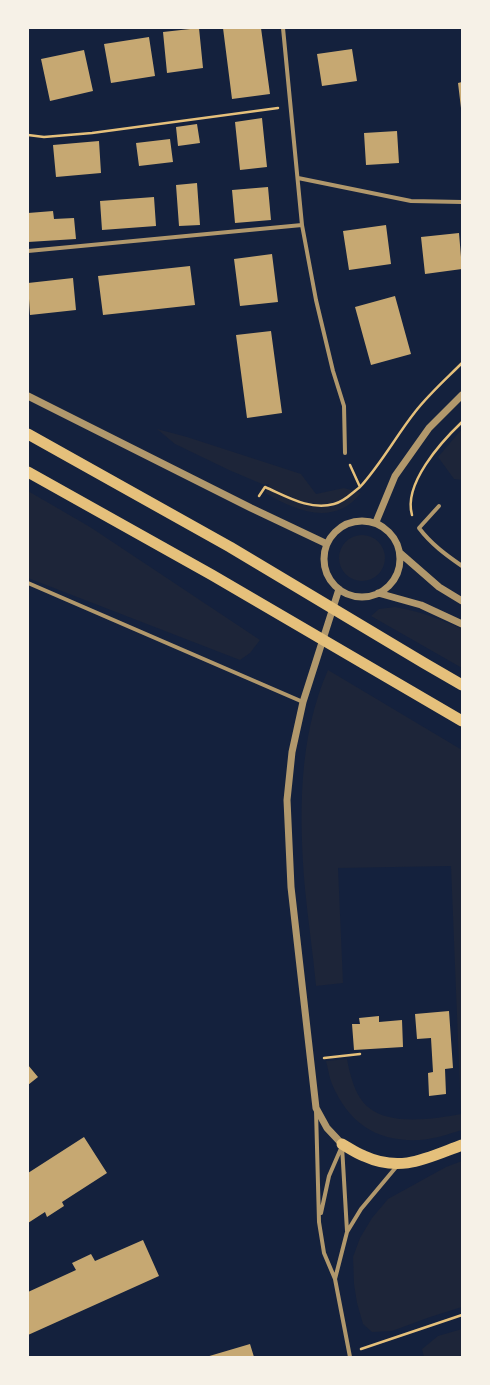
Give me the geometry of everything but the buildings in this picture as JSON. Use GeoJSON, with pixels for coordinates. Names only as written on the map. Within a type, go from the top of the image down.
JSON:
{"type":"FeatureCollection","features":[{"type":"Feature","properties":{"kind":"highway"},"geometry":{"type":"LineString","coordinates":[[28,434],[230,547],[462,685]]}},
{"type":"Feature","properties":{"kind":"highway"},"geometry":{"type":"LineString","coordinates":[[28,472],[212,575],[462,721]]}},
{"type":"Feature","properties":{"kind":"highway"},"geometry":{"type":"LineString","coordinates":[[342,1144],[364,1157],[381,1162],[398,1164],[409,1164],[421,1161],[462,1145]]}},
{"type":"Feature","properties":{"kind":"street"},"geometry":{"type":"LineString","coordinates":[[283,28],[302,225],[316,300],[333,371],[344,406],[345,453]]}},
{"type":"Feature","properties":{"kind":"street"},"geometry":{"type":"LineString","coordinates":[[298,178],[411,201],[462,202]]}},
{"type":"Feature","properties":{"kind":"street"},"geometry":{"type":"LineString","coordinates":[[28,251],[302,225]]}},
{"type":"Feature","properties":{"kind":"street"},"geometry":{"type":"LineString","coordinates":[[376,522],[395,476],[429,428],[462,395]]}},
{"type":"Feature","properties":{"kind":"street"},"geometry":{"type":"LineString","coordinates":[[28,396],[250,508],[327,544]]}},
{"type":"Feature","properties":{"kind":"street"},"geometry":{"type":"LineString","coordinates":[[439,506],[419,528],[441,551],[462,566]]}},
{"type":"Feature","properties":{"kind":"street"},"geometry":{"type":"LineString","coordinates":[[378,594],[390,585],[396,576],[400,566],[400,553],[398,546],[392,534],[382,525],[376,522],[363,520],[353,521],[344,525],[334,533],[327,544],[324,556],[326,572],[332,583],[347,594],[360,597],[378,594],[402,599],[420,605],[462,624]]}},
{"type":"Feature","properties":{"kind":"street"},"geometry":{"type":"LineString","coordinates":[[400,553],[439,587],[462,601]]}},
{"type":"Feature","properties":{"kind":"street"},"geometry":{"type":"LineString","coordinates":[[28,583],[303,702]]}},
{"type":"Feature","properties":{"kind":"street"},"geometry":{"type":"LineString","coordinates":[[339,589],[303,702],[292,752],[287,800],[291,887],[316,1108],[319,1222],[324,1253],[335,1279],[349,1355]]}},
{"type":"Feature","properties":{"kind":"street"},"geometry":{"type":"LineString","coordinates":[[316,1108],[327,1128],[342,1144],[347,1232],[335,1279]]}},
{"type":"Feature","properties":{"kind":"street"},"geometry":{"type":"LineString","coordinates":[[319,1222],[328,1176],[342,1144]]}},
{"type":"Feature","properties":{"kind":"street"},"geometry":{"type":"LineString","coordinates":[[347,1232],[368,1199],[398,1164]]}},
{"type":"Feature","properties":{"kind":"path"},"geometry":{"type":"LineString","coordinates":[[28,135],[44,137],[92,133],[290,106]]}},
{"type":"Feature","properties":{"kind":"path"},"geometry":{"type":"LineString","coordinates":[[250,508],[265,487],[300,502],[311,505],[324,506],[335,504],[347,498],[374,472],[414,412],[462,363]]}},
{"type":"Feature","properties":{"kind":"path"},"geometry":{"type":"LineString","coordinates":[[411,509],[411,496],[416,483],[433,455],[452,431],[462,422]]}},
{"type":"Feature","properties":{"kind":"path"},"geometry":{"type":"LineString","coordinates":[[345,453],[360,487]]}},
{"type":"Feature","properties":{"kind":"path"},"geometry":{"type":"LineString","coordinates":[[336,1056],[360,1054]]}},
{"type":"Feature","properties":{"kind":"path"},"geometry":{"type":"LineString","coordinates":[[349,1355],[462,1315]]}},
{"type":"Feature","properties":{"kind":"shaded area"},"geometry":{"type":"Polygon","coordinates":[[[157,429],[187,437],[301,474],[316,494],[344,488],[361,493],[350,504],[339,510],[327,513],[302,510],[277,500],[265,493],[269,484],[262,484],[229,470],[175,444],[157,429]]]}},
{"type":"Feature","properties":{"kind":"shaded area"},"geometry":{"type":"Polygon","coordinates":[[[462,429],[462,480],[454,479],[438,457],[462,429]]]}},
{"type":"Feature","properties":{"kind":"shaded area"},"geometry":{"type":"Polygon","coordinates":[[[28,491],[90,527],[260,640],[250,653],[240,660],[28,578],[28,491]]]}},
{"type":"Feature","properties":{"kind":"shaded area"},"geometry":{"type":"Polygon","coordinates":[[[367,535],[371,536],[381,545],[384,549],[384,567],[375,577],[367,581],[357,581],[349,577],[340,567],[339,553],[343,545],[353,536],[367,535]]]}},
{"type":"Feature","properties":{"kind":"shaded area"},"geometry":{"type":"Polygon","coordinates":[[[395,607],[429,616],[462,629],[462,668],[371,616],[379,609],[395,607]]]}},
{"type":"Feature","properties":{"kind":"shaded area"},"geometry":{"type":"Polygon","coordinates":[[[328,670],[462,750],[462,1130],[436,1137],[420,1140],[405,1140],[390,1138],[366,1128],[347,1110],[339,1098],[329,1075],[326,1061],[347,1059],[356,1091],[363,1102],[377,1113],[388,1117],[413,1120],[461,1114],[451,866],[338,868],[343,983],[316,986],[303,861],[303,778],[311,723],[318,696],[328,670]]]}},
{"type":"Feature","properties":{"kind":"shaded area"},"geometry":{"type":"Polygon","coordinates":[[[462,1161],[462,1307],[392,1331],[372,1332],[363,1324],[357,1303],[354,1284],[353,1257],[360,1238],[372,1218],[388,1199],[446,1167],[462,1161]]]}},
{"type":"Feature","properties":{"kind":"shaded area"},"geometry":{"type":"Polygon","coordinates":[[[462,1329],[462,1355],[456,1357],[424,1357],[422,1349],[438,1336],[462,1329]]]}}]}
